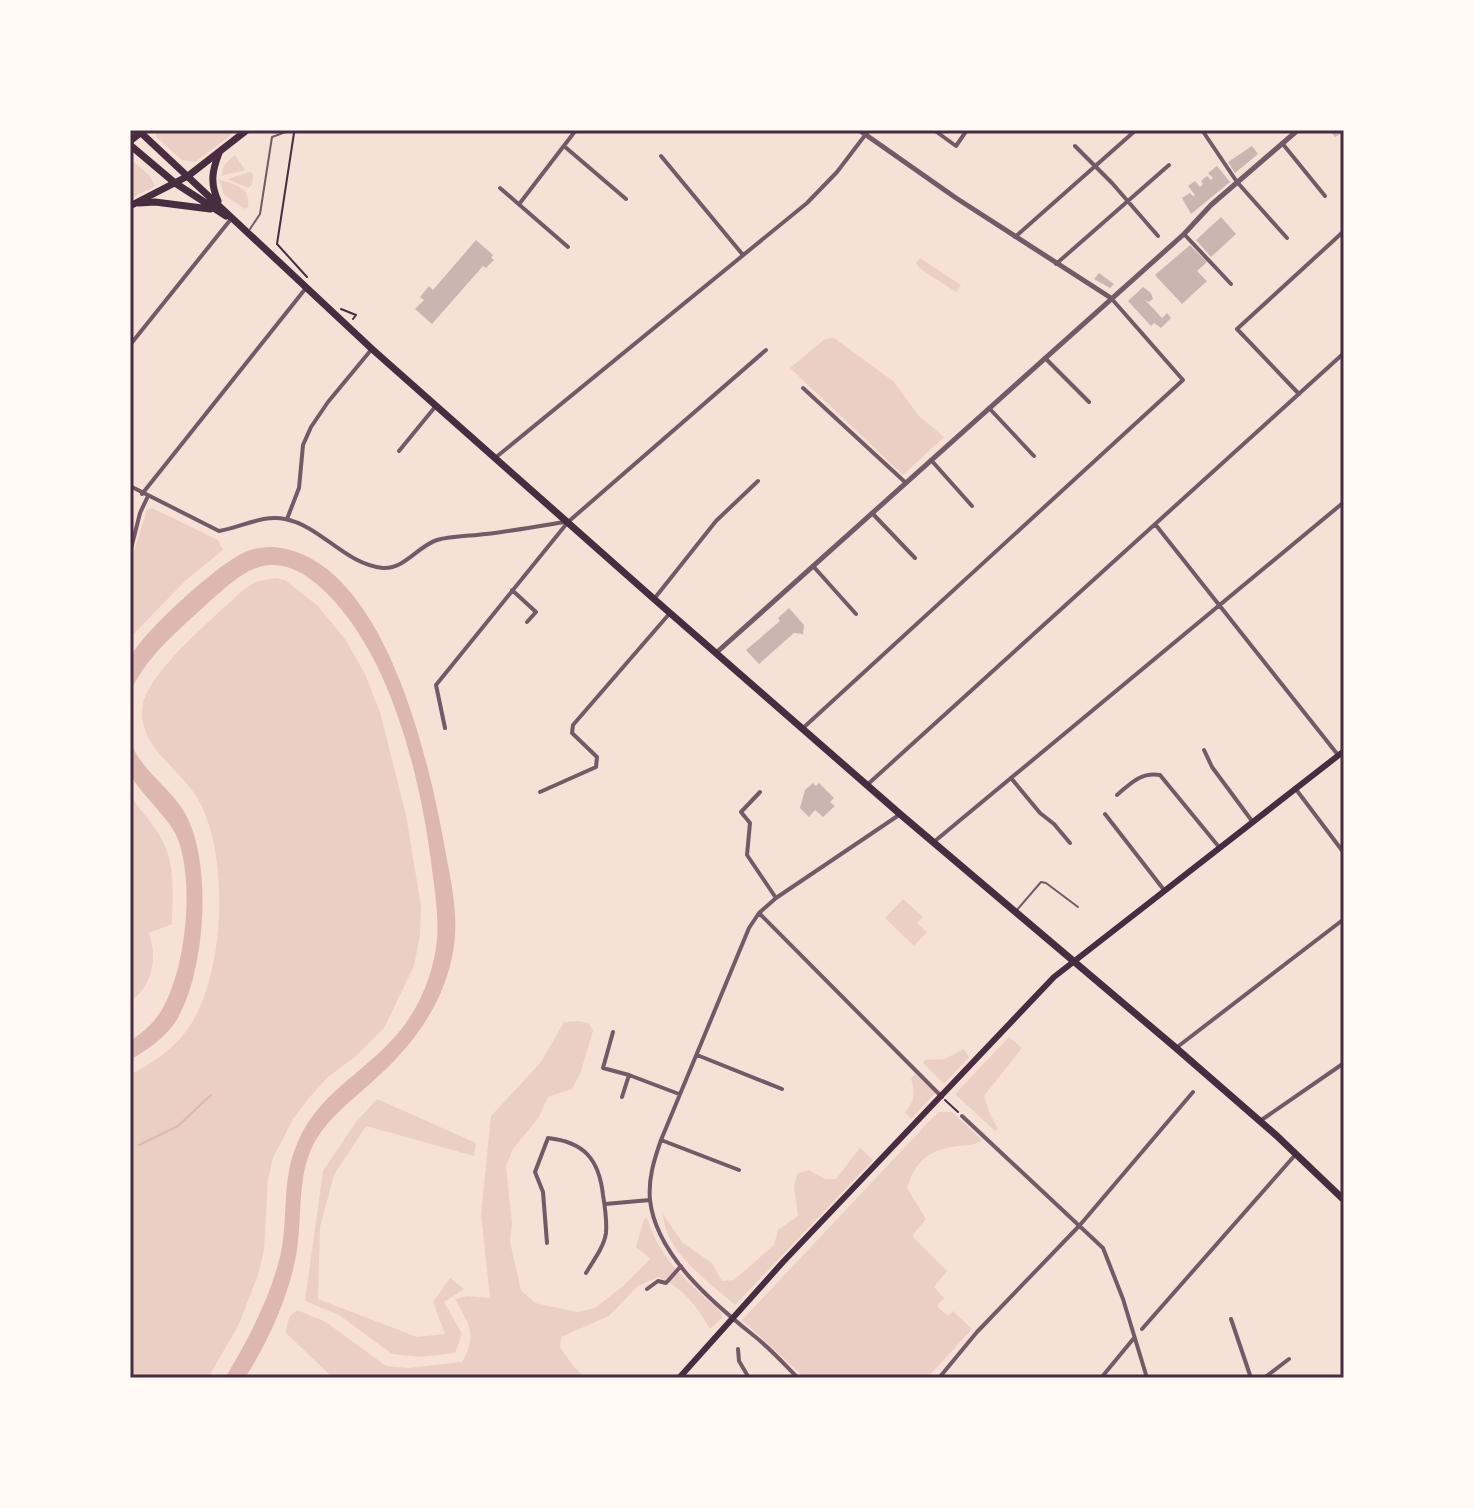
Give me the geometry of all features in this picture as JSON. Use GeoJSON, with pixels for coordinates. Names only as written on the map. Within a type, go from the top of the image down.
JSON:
{"type":"FeatureCollection","features":[{"type":"Feature","properties":{"kind":"main road"},"geometry":{"type":"LineString","coordinates":[[133,205],[188,176],[247,130]]}},
{"type":"Feature","properties":{"kind":"main road"},"geometry":{"type":"LineString","coordinates":[[216,207],[141,131],[130,143],[175,183],[216,207],[307,284],[372,349],[654,599],[933,843],[1260,1121],[1344,1200]]}},
{"type":"Feature","properties":{"kind":"main road"},"geometry":{"type":"LineString","coordinates":[[216,207],[212,181],[219,153]]}},
{"type":"Feature","properties":{"kind":"main road"},"geometry":{"type":"LineString","coordinates":[[133,205],[155,202],[216,207]]}},
{"type":"Feature","properties":{"kind":"main road"},"geometry":{"type":"LineString","coordinates":[[679,1378],[1051,980],[1341,753]]}},
{"type":"Feature","properties":{"kind":"street"},"geometry":{"type":"LineString","coordinates":[[520,203],[576,130]]}},
{"type":"Feature","properties":{"kind":"street"},"geometry":{"type":"LineString","coordinates":[[802,729],[1183,380],[1111,298],[1015,237],[867,132],[859,130]]}},
{"type":"Feature","properties":{"kind":"street"},"geometry":{"type":"LineString","coordinates":[[934,130],[956,146],[967,130]]}},
{"type":"Feature","properties":{"kind":"street"},"geometry":{"type":"LineString","coordinates":[[1015,237],[1136,130]]}},
{"type":"Feature","properties":{"kind":"street"},"geometry":{"type":"LineString","coordinates":[[1202,130],[1237,182],[1287,238]]}},
{"type":"Feature","properties":{"kind":"street"},"geometry":{"type":"LineString","coordinates":[[716,653],[1298,130]]}},
{"type":"Feature","properties":{"kind":"street"},"geometry":{"type":"LineString","coordinates":[[495,458],[807,203],[837,172],[867,132]]}},
{"type":"Feature","properties":{"kind":"street"},"geometry":{"type":"LineString","coordinates":[[1282,143],[1325,196]]}},
{"type":"Feature","properties":{"kind":"street"},"geometry":{"type":"LineString","coordinates":[[564,146],[626,199]]}},
{"type":"Feature","properties":{"kind":"street"},"geometry":{"type":"LineString","coordinates":[[1075,146],[1158,236]]}},
{"type":"Feature","properties":{"kind":"street"},"geometry":{"type":"LineString","coordinates":[[661,156],[743,255]]}},
{"type":"Feature","properties":{"kind":"street"},"geometry":{"type":"LineString","coordinates":[[1056,264],[1169,165]]}},
{"type":"Feature","properties":{"kind":"street"},"geometry":{"type":"LineString","coordinates":[[500,188],[568,247]]}},
{"type":"Feature","properties":{"kind":"street"},"geometry":{"type":"LineString","coordinates":[[130,345],[231,219]]}},
{"type":"Feature","properties":{"kind":"street"},"geometry":{"type":"LineString","coordinates":[[1299,394],[1237,329],[1344,231]]}},
{"type":"Feature","properties":{"kind":"street"},"geometry":{"type":"LineString","coordinates":[[1184,234],[1231,284]]}},
{"type":"Feature","properties":{"kind":"street"},"geometry":{"type":"LineString","coordinates":[[130,551],[145,495],[307,284]]}},
{"type":"Feature","properties":{"kind":"street"},"geometry":{"type":"LineString","coordinates":[[287,519],[299,488],[303,445],[311,427],[372,349]]}},
{"type":"Feature","properties":{"kind":"street"},"geometry":{"type":"LineString","coordinates":[[445,728],[436,685],[568,522],[766,350]]}},
{"type":"Feature","properties":{"kind":"street"},"geometry":{"type":"LineString","coordinates":[[867,785],[1344,353]]}},
{"type":"Feature","properties":{"kind":"street"},"geometry":{"type":"LineString","coordinates":[[1045,358],[1089,402]]}},
{"type":"Feature","properties":{"kind":"street"},"geometry":{"type":"LineString","coordinates":[[803,388],[906,483]]}},
{"type":"Feature","properties":{"kind":"street"},"geometry":{"type":"LineString","coordinates":[[399,451],[436,405]]}},
{"type":"Feature","properties":{"kind":"street"},"geometry":{"type":"LineString","coordinates":[[989,408],[1034,456]]}},
{"type":"Feature","properties":{"kind":"street"},"geometry":{"type":"LineString","coordinates":[[931,460],[972,506]]}},
{"type":"Feature","properties":{"kind":"street"},"geometry":{"type":"LineString","coordinates":[[654,599],[716,521],[758,481]]}},
{"type":"Feature","properties":{"kind":"street"},"geometry":{"type":"LineString","coordinates":[[130,486],[219,531],[242,523],[287,519],[317,531],[357,558],[385,568],[405,562],[435,541],[568,522]]}},
{"type":"Feature","properties":{"kind":"street"},"geometry":{"type":"LineString","coordinates":[[933,843],[1344,502]]}},
{"type":"Feature","properties":{"kind":"street"},"geometry":{"type":"LineString","coordinates":[[872,513],[915,558]]}},
{"type":"Feature","properties":{"kind":"street"},"geometry":{"type":"LineString","coordinates":[[1155,524],[1341,753]]}},
{"type":"Feature","properties":{"kind":"street"},"geometry":{"type":"LineString","coordinates":[[813,566],[856,614]]}},
{"type":"Feature","properties":{"kind":"street"},"geometry":{"type":"LineString","coordinates":[[512,590],[536,612],[527,622]]}},
{"type":"Feature","properties":{"kind":"street"},"geometry":{"type":"LineString","coordinates":[[540,792],[596,767],[597,757],[572,733],[573,725],[670,613]]}},
{"type":"Feature","properties":{"kind":"street"},"geometry":{"type":"LineString","coordinates":[[1204,750],[1212,767],[1252,821]]}},
{"type":"Feature","properties":{"kind":"street"},"geometry":{"type":"LineString","coordinates":[[1117,795],[1138,777],[1149,773],[1160,775],[1219,847]]}},
{"type":"Feature","properties":{"kind":"street"},"geometry":{"type":"LineString","coordinates":[[1011,778],[1070,843]]}},
{"type":"Feature","properties":{"kind":"street"},"geometry":{"type":"LineString","coordinates":[[1295,788],[1344,853]]}},
{"type":"Feature","properties":{"kind":"street"},"geometry":{"type":"LineString","coordinates":[[760,792],[741,812],[750,823],[747,855],[776,898]]}},
{"type":"Feature","properties":{"kind":"street"},"geometry":{"type":"LineString","coordinates":[[798,1378],[755,1336],[731,1319],[681,1266],[656,1228],[650,1200],[651,1171],[679,1094],[749,928],[759,913],[776,898],[900,814]]}},
{"type":"Feature","properties":{"kind":"street"},"geometry":{"type":"LineString","coordinates":[[1105,814],[1164,890]]}},
{"type":"Feature","properties":{"kind":"street"},"geometry":{"type":"LineString","coordinates":[[759,913],[942,1097]]}},
{"type":"Feature","properties":{"kind":"street"},"geometry":{"type":"LineString","coordinates":[[1176,1048],[1344,919]]}},
{"type":"Feature","properties":{"kind":"street"},"geometry":{"type":"LineString","coordinates":[[613,1032],[603,1068],[679,1094]]}},
{"type":"Feature","properties":{"kind":"street"},"geometry":{"type":"LineString","coordinates":[[697,1055],[782,1089]]}},
{"type":"Feature","properties":{"kind":"street"},"geometry":{"type":"LineString","coordinates":[[1260,1121],[1344,1063]]}},
{"type":"Feature","properties":{"kind":"street"},"geometry":{"type":"LineString","coordinates":[[622,1097],[629,1075]]}},
{"type":"Feature","properties":{"kind":"street"},"geometry":{"type":"LineString","coordinates":[[939,1378],[977,1332],[1080,1225],[1193,1092]]}},
{"type":"Feature","properties":{"kind":"street"},"geometry":{"type":"LineString","coordinates":[[962,1116],[1103,1248],[1123,1299],[1147,1378]]}},
{"type":"Feature","properties":{"kind":"street"},"geometry":{"type":"LineString","coordinates":[[547,1243],[543,1192],[535,1172],[548,1138],[568,1140],[585,1151],[597,1165],[605,1204],[606,1234],[586,1273]]}},
{"type":"Feature","properties":{"kind":"street"},"geometry":{"type":"LineString","coordinates":[[661,1140],[739,1170]]}},
{"type":"Feature","properties":{"kind":"street"},"geometry":{"type":"LineString","coordinates":[[1142,1329],[1296,1154]]}},
{"type":"Feature","properties":{"kind":"street"},"geometry":{"type":"LineString","coordinates":[[605,1204],[650,1200]]}},
{"type":"Feature","properties":{"kind":"street"},"geometry":{"type":"LineString","coordinates":[[647,1289],[658,1281],[666,1283],[681,1266]]}},
{"type":"Feature","properties":{"kind":"street"},"geometry":{"type":"LineString","coordinates":[[1231,1319],[1251,1378]]}},
{"type":"Feature","properties":{"kind":"street"},"geometry":{"type":"LineString","coordinates":[[1101,1378],[1134,1338]]}},
{"type":"Feature","properties":{"kind":"street"},"geometry":{"type":"LineString","coordinates":[[738,1349],[739,1361],[749,1378]]}},
{"type":"Feature","properties":{"kind":"street"},"geometry":{"type":"LineString","coordinates":[[1264,1378],[1289,1359]]}},
{"type":"Feature","properties":{"kind":"lane"},"geometry":{"type":"LineString","coordinates":[[247,233],[260,214],[272,137],[293,130]]}},
{"type":"Feature","properties":{"kind":"lane"},"geometry":{"type":"LineString","coordinates":[[1015,913],[1041,882],[1078,907]]}},
{"type":"Feature","properties":{"kind":"path"},"geometry":{"type":"LineString","coordinates":[[293,130],[277,244],[307,284]]}},
{"type":"Feature","properties":{"kind":"path"},"geometry":{"type":"LineString","coordinates":[[340,309],[356,315],[347,325]]}},
{"type":"Feature","properties":{"kind":"path"},"geometry":{"type":"LineString","coordinates":[[942,1097],[962,1116]]}},
{"type":"Feature","properties":{"kind":"shaded area"},"geometry":{"type":"Polygon","coordinates":[[[156,130],[238,130],[195,162],[182,160],[156,137],[156,130]]]}},
{"type":"Feature","properties":{"kind":"shaded area"},"geometry":{"type":"Polygon","coordinates":[[[235,155],[245,170],[221,176],[225,164],[235,155]]]}},
{"type":"Feature","properties":{"kind":"shaded area"},"geometry":{"type":"Polygon","coordinates":[[[130,159],[149,175],[155,186],[130,199],[130,159]]]}},
{"type":"Feature","properties":{"kind":"shaded area"},"geometry":{"type":"Polygon","coordinates":[[[250,172],[253,174],[252,185],[248,188],[227,179],[250,172]]]}},
{"type":"Feature","properties":{"kind":"shaded area"},"geometry":{"type":"Polygon","coordinates":[[[219,179],[245,191],[248,207],[245,209],[224,195],[219,179]]]}},
{"type":"Feature","properties":{"kind":"shaded area"},"geometry":{"type":"Polygon","coordinates":[[[920,258],[961,285],[956,292],[919,268],[916,263],[920,258]]]}},
{"type":"Feature","properties":{"kind":"shaded area"},"geometry":{"type":"Polygon","coordinates":[[[834,338],[893,381],[919,416],[944,437],[903,475],[790,368],[825,339],[834,338]]]}},
{"type":"Feature","properties":{"kind":"shaded area"},"geometry":{"type":"Polygon","coordinates":[[[152,508],[218,540],[223,550],[184,582],[130,638],[130,563],[147,510],[152,508]]]}},
{"type":"Feature","properties":{"kind":"shaded area"},"geometry":{"type":"Polygon","coordinates":[[[274,547],[312,559],[344,585],[371,621],[393,664],[411,711],[436,801],[453,892],[455,932],[444,986],[425,1022],[401,1053],[333,1118],[314,1143],[302,1184],[296,1256],[282,1304],[262,1350],[245,1378],[225,1378],[270,1289],[283,1241],[290,1165],[302,1133],[320,1107],[379,1053],[408,1020],[428,981],[437,939],[436,900],[426,826],[397,713],[364,642],[343,612],[319,586],[284,566],[270,565],[244,574],[165,644],[145,667],[130,693],[130,659],[151,630],[231,560],[251,550],[274,547]]]}},
{"type":"Feature","properties":{"kind":"shaded area"},"geometry":{"type":"Polygon","coordinates":[[[275,578],[285,580],[318,606],[345,639],[365,674],[380,712],[406,815],[421,906],[420,935],[414,966],[384,1028],[356,1056],[328,1077],[308,1099],[293,1119],[273,1158],[268,1179],[264,1250],[258,1275],[239,1324],[208,1378],[130,1378],[130,1075],[171,1047],[197,1013],[208,985],[219,920],[216,854],[209,825],[191,789],[153,745],[142,719],[143,704],[158,675],[202,628],[243,590],[255,582],[275,578]]]}},
{"type":"Feature","properties":{"kind":"shaded area"},"geometry":{"type":"Polygon","coordinates":[[[130,741],[142,762],[175,799],[188,819],[196,840],[200,865],[202,921],[193,977],[176,1021],[149,1048],[130,1060],[130,1041],[157,1017],[172,989],[183,946],[187,899],[183,855],[177,837],[133,779],[129,765],[130,741]]]}},
{"type":"Feature","properties":{"kind":"shaded area"},"geometry":{"type":"Polygon","coordinates":[[[130,796],[166,848],[171,866],[172,924],[149,933],[153,952],[151,971],[144,988],[130,1002],[130,796]]]}},
{"type":"Feature","properties":{"kind":"shaded area"},"geometry":{"type":"Polygon","coordinates":[[[903,899],[923,917],[917,923],[927,932],[914,946],[885,918],[903,899]]]}},
{"type":"Feature","properties":{"kind":"shaded area"},"geometry":{"type":"Polygon","coordinates":[[[564,1022],[589,1023],[593,1031],[580,1074],[572,1089],[548,1097],[539,1117],[513,1149],[506,1166],[512,1223],[510,1242],[521,1290],[535,1303],[577,1312],[595,1308],[650,1259],[636,1247],[644,1219],[647,1218],[652,1233],[668,1258],[687,1281],[721,1312],[722,1318],[710,1329],[688,1298],[658,1277],[638,1286],[609,1316],[561,1337],[560,1347],[586,1378],[333,1378],[285,1332],[290,1316],[297,1310],[326,1322],[386,1366],[408,1368],[462,1362],[471,1337],[455,1299],[467,1296],[490,1298],[481,1214],[491,1116],[541,1062],[564,1022]]]}},
{"type":"Feature","properties":{"kind":"shaded area"},"geometry":{"type":"Polygon","coordinates":[[[1009,1037],[1022,1048],[984,1096],[998,1129],[995,1131],[955,1094],[1009,1037]]]}},
{"type":"Feature","properties":{"kind":"shaded area"},"geometry":{"type":"Polygon","coordinates":[[[964,1049],[969,1057],[944,1084],[923,1063],[925,1060],[944,1059],[964,1049]]]}},
{"type":"Feature","properties":{"kind":"shaded area"},"geometry":{"type":"Polygon","coordinates":[[[915,1074],[935,1093],[911,1119],[905,1112],[912,1100],[911,1079],[915,1074]]]}},
{"type":"Feature","properties":{"kind":"shaded area"},"geometry":{"type":"Polygon","coordinates":[[[377,1099],[476,1143],[474,1156],[366,1126],[334,1175],[320,1227],[318,1299],[417,1337],[445,1334],[433,1302],[450,1278],[464,1289],[444,1302],[462,1334],[455,1353],[420,1357],[392,1354],[339,1315],[305,1301],[323,1171],[356,1122],[377,1099]]]}},
{"type":"Feature","properties":{"kind":"shaded area"},"geometry":{"type":"Polygon","coordinates":[[[938,1112],[952,1112],[982,1140],[939,1150],[919,1163],[907,1188],[926,1219],[912,1236],[947,1271],[934,1287],[944,1298],[937,1306],[948,1316],[953,1311],[972,1329],[927,1378],[805,1378],[742,1320],[938,1112]]]}},
{"type":"Feature","properties":{"kind":"shaded area"},"geometry":{"type":"Polygon","coordinates":[[[860,1148],[873,1160],[735,1305],[679,1253],[665,1228],[663,1214],[683,1243],[712,1263],[722,1281],[734,1280],[774,1245],[778,1230],[798,1216],[794,1186],[797,1174],[809,1170],[825,1179],[836,1179],[860,1148]]]}},
{"type":"Feature","properties":{"kind":"building"},"geometry":{"type":"Polygon","coordinates":[[[1329,130],[1344,130],[1344,132],[1335,137],[1329,130]]]}},
{"type":"Feature","properties":{"kind":"building"},"geometry":{"type":"Polygon","coordinates":[[[1252,146],[1258,154],[1235,173],[1228,162],[1252,146]]]}},
{"type":"Feature","properties":{"kind":"building"},"geometry":{"type":"Polygon","coordinates":[[[1217,166],[1230,182],[1191,214],[1182,198],[1190,193],[1195,195],[1188,186],[1195,181],[1200,187],[1207,176],[1211,180],[1213,178],[1208,173],[1217,166]]]}},
{"type":"Feature","properties":{"kind":"building"},"geometry":{"type":"Polygon","coordinates":[[[1221,217],[1236,234],[1211,257],[1196,240],[1221,217]]]}},
{"type":"Feature","properties":{"kind":"building"},"geometry":{"type":"Polygon","coordinates":[[[476,240],[493,255],[491,258],[494,260],[486,268],[483,266],[432,324],[415,309],[424,300],[420,297],[429,286],[433,290],[476,240]]]}},
{"type":"Feature","properties":{"kind":"building"},"geometry":{"type":"Polygon","coordinates":[[[1190,245],[1207,262],[1197,271],[1207,281],[1182,304],[1155,275],[1190,245]]]}},
{"type":"Feature","properties":{"kind":"building"},"geometry":{"type":"Polygon","coordinates":[[[1099,273],[1114,284],[1110,288],[1094,279],[1099,273]]]}},
{"type":"Feature","properties":{"kind":"building"},"geometry":{"type":"Polygon","coordinates":[[[1143,287],[1153,299],[1149,302],[1145,300],[1162,318],[1167,313],[1171,318],[1161,328],[1154,323],[1151,326],[1128,301],[1143,287]]]}},
{"type":"Feature","properties":{"kind":"building"},"geometry":{"type":"Polygon","coordinates":[[[789,608],[804,625],[803,634],[794,633],[759,664],[746,650],[780,621],[778,618],[789,608]]]}},
{"type":"Feature","properties":{"kind":"building"},"geometry":{"type":"Polygon","coordinates":[[[813,783],[816,786],[819,783],[834,798],[830,802],[835,806],[823,817],[815,810],[809,817],[800,808],[805,790],[813,783]]]}},
{"type":"Feature","properties":{"kind":"waterway"},"geometry":{"type":"LineString","coordinates":[[139,1145],[178,1126],[211,1095]]}}]}
